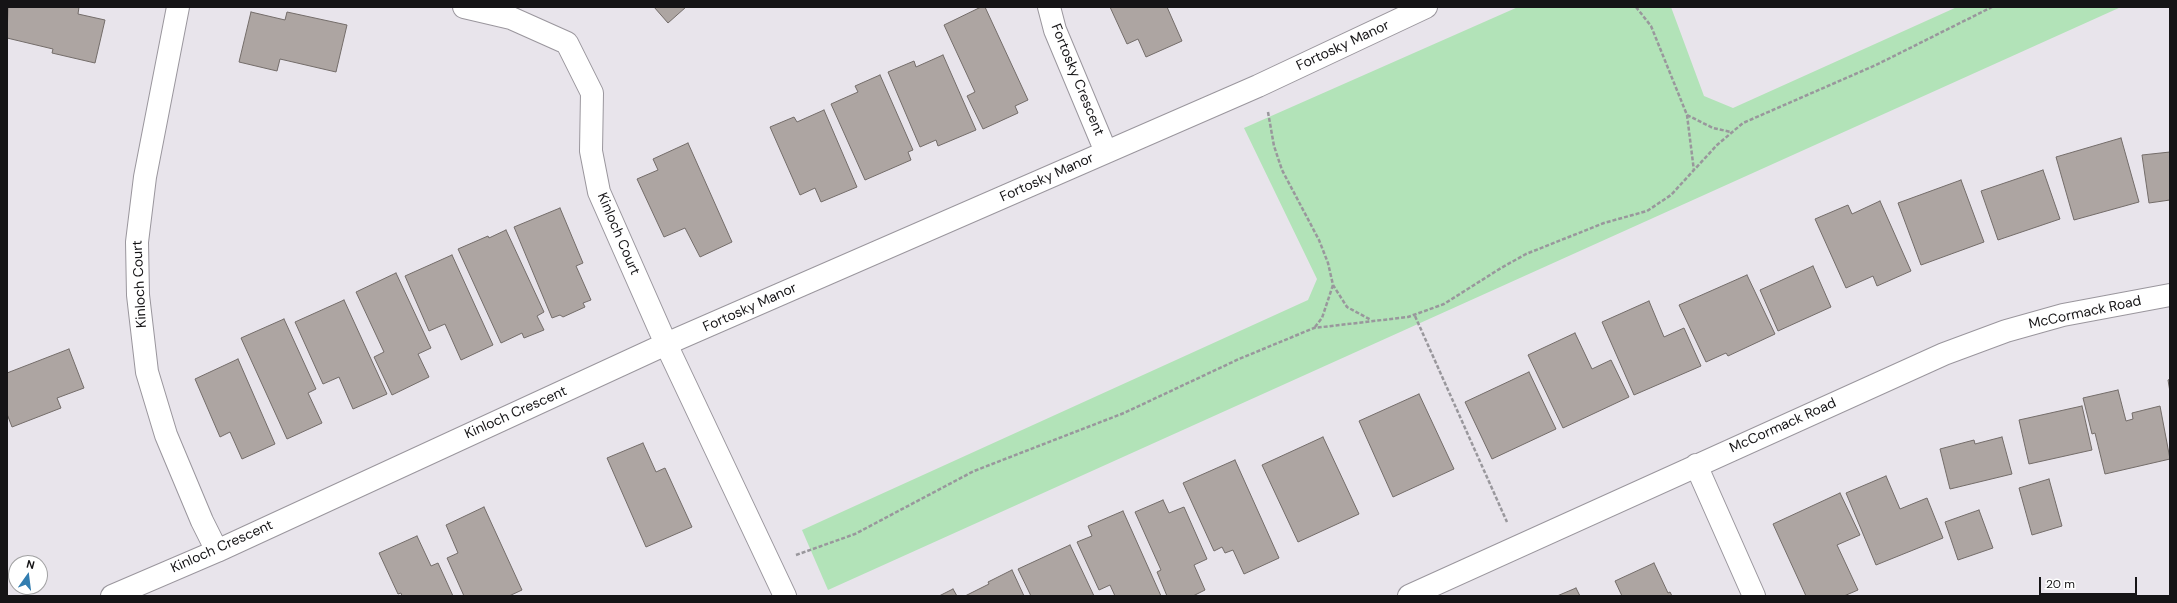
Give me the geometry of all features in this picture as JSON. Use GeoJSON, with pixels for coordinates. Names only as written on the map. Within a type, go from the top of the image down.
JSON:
{"type":"FeatureCollection","features":[{"type":"Feature","properties":{"kind":"street","name":"Kinloch Court"},"geometry":{"type":"LineString","coordinates":[[178,7],[145,177],[137,242],[138,294],[147,372],[166,435],[202,521],[217,550]]}},
{"type":"Feature","properties":{"kind":"street","name":"Kinloch Court"},"geometry":{"type":"LineString","coordinates":[[464,7],[511,18],[567,43],[592,93],[592,151],[599,192],[666,344]]}},
{"type":"Feature","properties":{"kind":"street","name":"Fortosky Crescent"},"geometry":{"type":"LineString","coordinates":[[1050,7],[1055,30],[1106,152]]}},
{"type":"Feature","properties":{"kind":"street","name":"Fortosky Manor"},"geometry":{"type":"LineString","coordinates":[[666,344],[1258,86],[1426,7]]}},
{"type":"Feature","properties":{"kind":"street","name":"McCormack Road"},"geometry":{"type":"LineString","coordinates":[[1409,596],[1944,354],[2006,331],[2063,315],[2170,295]]}},
{"type":"Feature","properties":{"kind":"street","name":"Kinloch Crescent"},"geometry":{"type":"LineString","coordinates":[[112,596],[217,550],[666,344]]}},
{"type":"Feature","properties":{"kind":"street"},"geometry":{"type":"LineString","coordinates":[[666,344],[785,596]]}},
{"type":"Feature","properties":{"kind":"street"},"geometry":{"type":"LineString","coordinates":[[1696,465],[1754,596]]}},
{"type":"Feature","properties":{"kind":"path"},"geometry":{"type":"LineString","coordinates":[[1636,7],[1651,26],[1687,115],[1694,171]]}},
{"type":"Feature","properties":{"kind":"path"},"geometry":{"type":"LineString","coordinates":[[793,556],[854,534],[974,471],[1124,413],[1239,359],[1314,328],[1371,320],[1415,316],[1444,304],[1526,254],[1604,223],[1647,211],[1671,195],[1731,132],[1743,123],[1876,65],[1992,7]]}},
{"type":"Feature","properties":{"kind":"path"},"geometry":{"type":"LineString","coordinates":[[1267,107],[1274,146],[1282,170],[1319,240],[1328,263],[1333,285],[1347,307],[1371,320]]}},
{"type":"Feature","properties":{"kind":"path"},"geometry":{"type":"LineString","coordinates":[[1687,115],[1713,128],[1731,132]]}},
{"type":"Feature","properties":{"kind":"path"},"geometry":{"type":"LineString","coordinates":[[1314,328],[1322,318],[1333,285]]}},
{"type":"Feature","properties":{"kind":"path"},"geometry":{"type":"LineString","coordinates":[[1415,316],[1502,512]]}},
{"type":"Feature","properties":{"kind":"green space"},"geometry":{"type":"Polygon","coordinates":[[[1518,7],[1671,7],[1704,96],[1733,108],[1957,7],[2121,7],[828,590],[802,530],[1308,300],[1317,279],[1244,128],[1518,7]]]}},
{"type":"Feature","properties":{"kind":"building"},"geometry":{"type":"Polygon","coordinates":[[[8,7],[79,7],[78,14],[105,20],[95,63],[52,53],[53,49],[7,38],[8,7]]]}},
{"type":"Feature","properties":{"kind":"building"},"geometry":{"type":"Polygon","coordinates":[[[654,7],[686,7],[668,23],[654,7]]]}},
{"type":"Feature","properties":{"kind":"building"},"geometry":{"type":"Polygon","coordinates":[[[981,7],[985,7],[1028,100],[1015,106],[1018,113],[983,129],[967,96],[975,92],[944,25],[981,7]]]}},
{"type":"Feature","properties":{"kind":"building"},"geometry":{"type":"Polygon","coordinates":[[[1110,7],[1167,7],[1182,41],[1146,57],[1138,39],[1127,44],[1110,7]]]}},
{"type":"Feature","properties":{"kind":"building"},"geometry":{"type":"Polygon","coordinates":[[[251,12],[285,20],[287,12],[347,25],[336,72],[280,59],[277,71],[239,62],[251,12]]]}},
{"type":"Feature","properties":{"kind":"building"},"geometry":{"type":"Polygon","coordinates":[[[943,55],[976,130],[938,146],[936,140],[920,147],[888,72],[914,61],[916,67],[943,55]]]}},
{"type":"Feature","properties":{"kind":"building"},"geometry":{"type":"Polygon","coordinates":[[[880,75],[913,150],[908,152],[911,160],[865,180],[831,104],[858,92],[855,86],[880,75]]]}},
{"type":"Feature","properties":{"kind":"building"},"geometry":{"type":"Polygon","coordinates":[[[824,110],[857,187],[821,202],[815,188],[800,195],[770,127],[794,117],[797,122],[824,110]]]}},
{"type":"Feature","properties":{"kind":"building"},"geometry":{"type":"Polygon","coordinates":[[[2121,138],[2139,202],[2074,220],[2056,157],[2121,138]]]}},
{"type":"Feature","properties":{"kind":"building"},"geometry":{"type":"Polygon","coordinates":[[[688,143],[732,242],[700,257],[685,228],[664,237],[637,179],[658,170],[653,159],[688,143]]]}},
{"type":"Feature","properties":{"kind":"building"},"geometry":{"type":"Polygon","coordinates":[[[2170,152],[2170,200],[2149,203],[2142,155],[2170,152]]]}},
{"type":"Feature","properties":{"kind":"building"},"geometry":{"type":"Polygon","coordinates":[[[2043,170],[2060,219],[1998,240],[1981,191],[2043,170]]]}},
{"type":"Feature","properties":{"kind":"building"},"geometry":{"type":"Polygon","coordinates":[[[1961,180],[1984,242],[1921,265],[1898,203],[1961,180]]]}},
{"type":"Feature","properties":{"kind":"building"},"geometry":{"type":"Polygon","coordinates":[[[1880,201],[1911,271],[1877,286],[1873,276],[1846,288],[1815,219],[1848,205],[1852,214],[1880,201]]]}},
{"type":"Feature","properties":{"kind":"building"},"geometry":{"type":"Polygon","coordinates":[[[560,208],[583,263],[576,266],[591,300],[583,303],[585,307],[563,317],[560,315],[552,318],[514,227],[560,208]]]}},
{"type":"Feature","properties":{"kind":"building"},"geometry":{"type":"Polygon","coordinates":[[[506,230],[544,312],[537,316],[544,330],[524,338],[522,333],[501,343],[458,249],[506,230]]]}},
{"type":"Feature","properties":{"kind":"building"},"geometry":{"type":"Polygon","coordinates":[[[452,255],[493,345],[461,360],[445,324],[429,331],[405,276],[452,255]]]}},
{"type":"Feature","properties":{"kind":"building"},"geometry":{"type":"Polygon","coordinates":[[[1813,266],[1831,307],[1778,331],[1760,290],[1813,266]]]}},
{"type":"Feature","properties":{"kind":"building"},"geometry":{"type":"Polygon","coordinates":[[[396,273],[431,348],[418,354],[429,377],[392,395],[374,357],[384,352],[356,292],[396,273]]]}},
{"type":"Feature","properties":{"kind":"building"},"geometry":{"type":"Polygon","coordinates":[[[1747,275],[1775,334],[1728,356],[1726,353],[1706,362],[1679,305],[1747,275]]]}},
{"type":"Feature","properties":{"kind":"building"},"geometry":{"type":"Polygon","coordinates":[[[344,300],[387,394],[353,409],[339,377],[323,384],[295,322],[344,300]]]}},
{"type":"Feature","properties":{"kind":"building"},"geometry":{"type":"Polygon","coordinates":[[[1649,301],[1664,337],[1684,328],[1701,366],[1634,395],[1602,322],[1649,301]]]}},
{"type":"Feature","properties":{"kind":"building"},"geometry":{"type":"Polygon","coordinates":[[[284,319],[316,389],[308,393],[322,423],[287,439],[241,338],[284,319]]]}},
{"type":"Feature","properties":{"kind":"building"},"geometry":{"type":"Polygon","coordinates":[[[1575,333],[1592,369],[1611,360],[1629,397],[1563,428],[1528,355],[1575,333]]]}},
{"type":"Feature","properties":{"kind":"building"},"geometry":{"type":"Polygon","coordinates":[[[69,349],[84,388],[57,398],[61,408],[12,427],[7,414],[7,373],[69,349]]]}},
{"type":"Feature","properties":{"kind":"building"},"geometry":{"type":"Polygon","coordinates":[[[238,359],[275,444],[242,459],[230,432],[220,437],[195,379],[238,359]]]}},
{"type":"Feature","properties":{"kind":"building"},"geometry":{"type":"Polygon","coordinates":[[[1529,372],[1556,429],[1492,459],[1465,402],[1529,372]]]}},
{"type":"Feature","properties":{"kind":"building"},"geometry":{"type":"Polygon","coordinates":[[[2170,379],[2170,392],[2168,380],[2170,379]]]}},
{"type":"Feature","properties":{"kind":"building"},"geometry":{"type":"Polygon","coordinates":[[[2118,390],[2126,421],[2133,419],[2132,413],[2160,406],[2170,459],[2105,474],[2095,433],[2092,434],[2083,398],[2118,390]]]}},
{"type":"Feature","properties":{"kind":"building"},"geometry":{"type":"Polygon","coordinates":[[[1419,394],[1454,469],[1393,497],[1359,421],[1419,394]]]}},
{"type":"Feature","properties":{"kind":"building"},"geometry":{"type":"Polygon","coordinates":[[[2082,406],[2092,450],[2029,464],[2019,420],[2082,406]]]}},
{"type":"Feature","properties":{"kind":"building"},"geometry":{"type":"Polygon","coordinates":[[[1323,437],[1359,514],[1298,542],[1262,465],[1323,437]]]}},
{"type":"Feature","properties":{"kind":"building"},"geometry":{"type":"Polygon","coordinates":[[[2002,437],[2012,474],[1950,489],[1940,449],[1974,440],[1975,444],[2002,437]]]}},
{"type":"Feature","properties":{"kind":"building"},"geometry":{"type":"Polygon","coordinates":[[[643,443],[656,472],[665,468],[692,527],[646,547],[607,458],[643,443]]]}},
{"type":"Feature","properties":{"kind":"building"},"geometry":{"type":"Polygon","coordinates":[[[1235,460],[1279,558],[1244,574],[1233,550],[1225,553],[1222,547],[1214,551],[1183,483],[1235,460]]]}},
{"type":"Feature","properties":{"kind":"building"},"geometry":{"type":"Polygon","coordinates":[[[1886,476],[1900,509],[1927,498],[1943,538],[1876,565],[1846,493],[1886,476]]]}},
{"type":"Feature","properties":{"kind":"building"},"geometry":{"type":"Polygon","coordinates":[[[2049,479],[2062,526],[2032,535],[2019,488],[2049,479]]]}},
{"type":"Feature","properties":{"kind":"building"},"geometry":{"type":"Polygon","coordinates":[[[1840,493],[1860,535],[1837,545],[1858,590],[1844,596],[1806,596],[1773,524],[1840,493]]]}},
{"type":"Feature","properties":{"kind":"building"},"geometry":{"type":"Polygon","coordinates":[[[1163,500],[1169,513],[1184,507],[1207,559],[1194,565],[1205,590],[1193,596],[1167,596],[1157,572],[1161,570],[1135,512],[1163,500]]]}},
{"type":"Feature","properties":{"kind":"building"},"geometry":{"type":"Polygon","coordinates":[[[484,507],[522,590],[509,596],[464,596],[447,558],[458,553],[446,525],[484,507]]]}},
{"type":"Feature","properties":{"kind":"building"},"geometry":{"type":"Polygon","coordinates":[[[1979,510],[1993,548],[1958,560],[1945,522],[1979,510]]]}},
{"type":"Feature","properties":{"kind":"building"},"geometry":{"type":"Polygon","coordinates":[[[1123,511],[1161,596],[1115,596],[1110,585],[1099,590],[1077,542],[1092,536],[1088,526],[1123,511]]]}},
{"type":"Feature","properties":{"kind":"building"},"geometry":{"type":"Polygon","coordinates":[[[417,536],[431,566],[438,563],[453,596],[402,596],[401,593],[398,594],[379,553],[417,536]]]}},
{"type":"Feature","properties":{"kind":"building"},"geometry":{"type":"Polygon","coordinates":[[[1070,545],[1094,596],[1031,596],[1018,569],[1070,545]]]}},
{"type":"Feature","properties":{"kind":"building"},"geometry":{"type":"Polygon","coordinates":[[[1654,563],[1668,593],[1670,592],[1672,596],[1622,596],[1615,581],[1654,563]]]}},
{"type":"Feature","properties":{"kind":"building"},"geometry":{"type":"Polygon","coordinates":[[[1012,570],[1024,596],[965,596],[989,584],[988,582],[1012,570]]]}},
{"type":"Feature","properties":{"kind":"building"},"geometry":{"type":"Polygon","coordinates":[[[1576,588],[1580,596],[1557,596],[1576,588]]]}},
{"type":"Feature","properties":{"kind":"building"},"geometry":{"type":"Polygon","coordinates":[[[953,589],[957,596],[939,596],[953,589]]]}}]}
